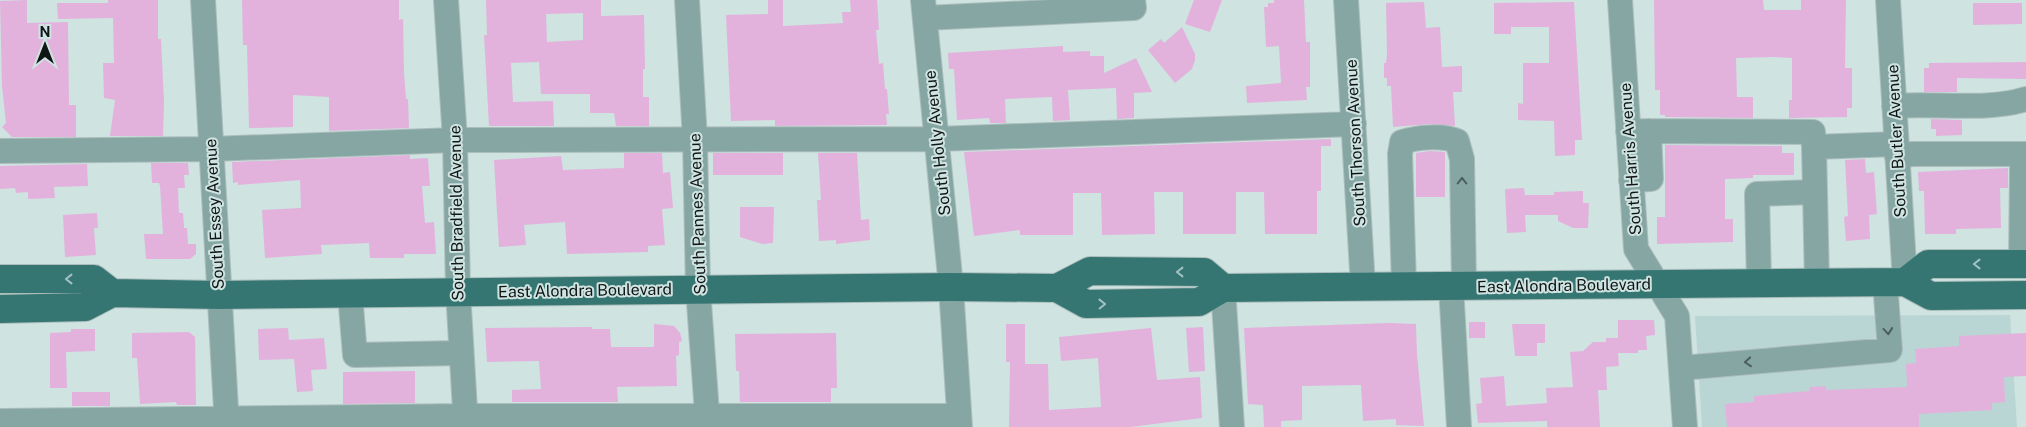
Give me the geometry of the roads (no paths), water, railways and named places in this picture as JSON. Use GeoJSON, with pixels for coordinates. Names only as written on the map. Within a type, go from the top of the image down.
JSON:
{"type":"FeatureCollection","features":[{"type":"Feature","properties":{"kind":"main road"},"geometry":{"type":"LineString","coordinates":[[1895,282],[1928,264],[2023,264]]}},
{"type":"Feature","properties":{"kind":"main road","name":"East Alondra Boulevard"},"geometry":{"type":"LineString","coordinates":[[0,309],[85,307],[112,294],[219,295],[458,291],[951,287],[1057,288],[1090,271],[1204,272],[1223,288],[1895,282],[1931,296],[2026,295]]}},
{"type":"Feature","properties":{"kind":"main road"},"geometry":{"type":"LineString","coordinates":[[0,279],[94,279],[112,294]]}},
{"type":"Feature","properties":{"kind":"street","name":"South Essey Avenue"},"geometry":{"type":"LineString","coordinates":[[203,0],[227,423]]}},
{"type":"Feature","properties":{"kind":"street","name":"South Bradfield Avenue"},"geometry":{"type":"LineString","coordinates":[[446,0],[455,140],[458,291],[465,422]]}},
{"type":"Feature","properties":{"kind":"street","name":"South Pannes Avenue"},"geometry":{"type":"LineString","coordinates":[[687,0],[695,140],[698,289],[708,421]]}},
{"type":"Feature","properties":{"kind":"street"},"geometry":{"type":"LineString","coordinates":[[924,9],[1134,8],[1133,0]]}},
{"type":"Feature","properties":{"kind":"street","name":"South Thorson Avenue"},"geometry":{"type":"LineString","coordinates":[[1346,0],[1363,287]]}},
{"type":"Feature","properties":{"kind":"street","name":"South Harris Avenue"},"geometry":{"type":"LineString","coordinates":[[1620,0],[1638,131],[1631,180],[1636,249],[1677,316],[1685,427]]}},
{"type":"Feature","properties":{"kind":"street","name":"South Butler Avenue"},"geometry":{"type":"LineString","coordinates":[[1680,368],[1890,350],[1895,282],[1897,151],[1888,0]]}},
{"type":"Feature","properties":{"kind":"street","name":"South Holly Avenue"},"geometry":{"type":"LineString","coordinates":[[924,9],[951,287],[960,422]]}},
{"type":"Feature","properties":{"kind":"street"},"geometry":{"type":"LineString","coordinates":[[1894,106],[2017,102],[2026,99]]}},
{"type":"Feature","properties":{"kind":"street"},"geometry":{"type":"LineString","coordinates":[[0,151],[211,149],[455,140],[937,139],[1354,124]]}},
{"type":"Feature","properties":{"kind":"street"},"geometry":{"type":"LineString","coordinates":[[1638,131],[1813,132],[1817,283]]}},
{"type":"Feature","properties":{"kind":"street"},"geometry":{"type":"LineString","coordinates":[[1404,286],[1400,154],[1402,142],[1410,139],[1450,138],[1457,141],[1462,159],[1462,229],[1457,286],[1459,427]]}},
{"type":"Feature","properties":{"kind":"street"},"geometry":{"type":"LineString","coordinates":[[1814,147],[1897,151],[1912,154],[2026,154]]}},
{"type":"Feature","properties":{"kind":"street"},"geometry":{"type":"LineString","coordinates":[[2023,264],[2022,170],[2026,170]]}},
{"type":"Feature","properties":{"kind":"street"},"geometry":{"type":"LineString","coordinates":[[1759,283],[1757,194],[1815,192]]}},
{"type":"Feature","properties":{"kind":"street"},"geometry":{"type":"LineString","coordinates":[[1223,288],[1232,427]]}},
{"type":"Feature","properties":{"kind":"street"},"geometry":{"type":"LineString","coordinates":[[350,294],[355,355],[461,353]]}},
{"type":"Feature","properties":{"kind":"street"},"geometry":{"type":"LineString","coordinates":[[0,421],[227,423],[960,422]]}}]}
